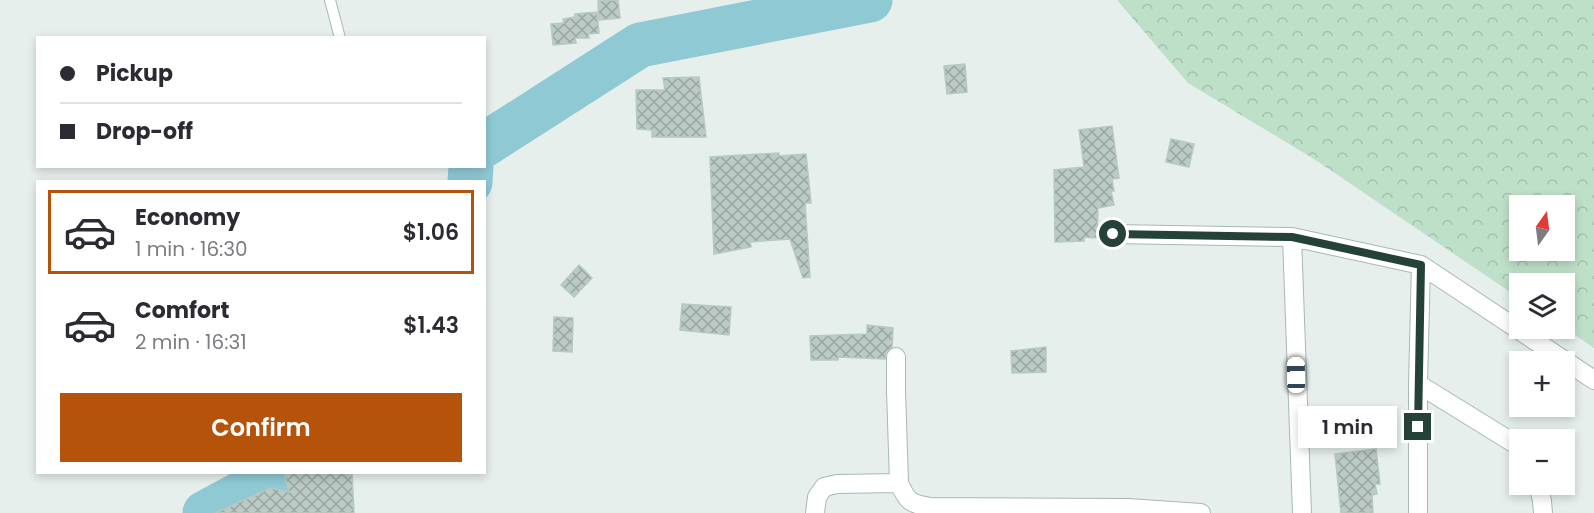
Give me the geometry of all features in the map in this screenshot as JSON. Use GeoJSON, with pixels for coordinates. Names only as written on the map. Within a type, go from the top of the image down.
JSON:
{"type":"FeatureCollection","features":[{"type":"Feature","properties":{"kind":"street"},"geometry":{"type":"LineString","coordinates":[[1113,234],[1292,237],[1421,265],[1594,380]]}},
{"type":"Feature","properties":{"kind":"street"},"geometry":{"type":"LineString","coordinates":[[1292,237],[1302,513]]}},
{"type":"Feature","properties":{"kind":"street"},"geometry":{"type":"LineString","coordinates":[[1418,513],[1421,265]]}},
{"type":"Feature","properties":{"kind":"street"},"geometry":{"type":"LineString","coordinates":[[896,357],[899,483],[905,497],[911,502],[921,506],[1201,513]]}},
{"type":"Feature","properties":{"kind":"street"},"geometry":{"type":"LineString","coordinates":[[1418,384],[1509,440]]}},
{"type":"Feature","properties":{"kind":"street"},"geometry":{"type":"LineString","coordinates":[[815,513],[817,497],[824,487],[837,484],[899,483]]}},
{"type":"Feature","properties":{"kind":"street"},"geometry":{"type":"LineString","coordinates":[[1541,495],[1543,513]]}},
{"type":"Feature","properties":{"kind":"lane"},"geometry":{"type":"LineString","coordinates":[[330,0],[339,36]]}},
{"type":"Feature","properties":{"kind":"green space"},"geometry":{"type":"Polygon","coordinates":[[[1117,0],[1594,0],[1594,348],[1575,335],[1575,273],[1509,273],[1509,291],[1314,159],[1188,83],[1117,0]]]}},
{"type":"Feature","properties":{"kind":"building"},"geometry":{"type":"Polygon","coordinates":[[[618,0],[620,18],[599,20],[598,1],[618,0]]]}},
{"type":"Feature","properties":{"kind":"building"},"geometry":{"type":"Polygon","coordinates":[[[597,12],[599,33],[588,34],[589,38],[575,38],[576,43],[553,45],[551,24],[564,23],[563,19],[575,17],[575,14],[597,12]]]}},
{"type":"Feature","properties":{"kind":"building"},"geometry":{"type":"Polygon","coordinates":[[[965,64],[967,92],[947,94],[944,66],[965,64]]]}},
{"type":"Feature","properties":{"kind":"building"},"geometry":{"type":"Polygon","coordinates":[[[699,77],[706,137],[652,137],[652,130],[637,129],[636,90],[665,90],[663,78],[699,77]]]}},
{"type":"Feature","properties":{"kind":"building"},"geometry":{"type":"Polygon","coordinates":[[[1112,126],[1119,178],[1112,179],[1114,191],[1111,191],[1114,205],[1098,208],[1097,238],[1084,237],[1084,241],[1055,242],[1054,170],[1084,167],[1079,130],[1112,126]]]}},
{"type":"Feature","properties":{"kind":"building"},"geometry":{"type":"Polygon","coordinates":[[[1171,139],[1194,144],[1189,167],[1166,162],[1171,139]]]}},
{"type":"Feature","properties":{"kind":"building"},"geometry":{"type":"Polygon","coordinates":[[[779,153],[779,156],[806,154],[811,203],[805,203],[810,277],[803,278],[790,239],[750,242],[751,247],[714,254],[710,157],[779,153]]]}},
{"type":"Feature","properties":{"kind":"building"},"geometry":{"type":"Polygon","coordinates":[[[579,265],[592,278],[574,297],[561,285],[579,265]]]}},
{"type":"Feature","properties":{"kind":"building"},"geometry":{"type":"Polygon","coordinates":[[[682,304],[731,307],[729,335],[680,330],[682,304]]]}},
{"type":"Feature","properties":{"kind":"building"},"geometry":{"type":"Polygon","coordinates":[[[554,317],[573,318],[572,352],[553,351],[554,317]]]}},
{"type":"Feature","properties":{"kind":"building"},"geometry":{"type":"Polygon","coordinates":[[[867,325],[893,328],[892,347],[886,352],[885,359],[838,357],[838,360],[811,360],[810,336],[867,334],[867,325]]]}},
{"type":"Feature","properties":{"kind":"building"},"geometry":{"type":"Polygon","coordinates":[[[1046,347],[1046,372],[1012,373],[1011,351],[1046,347]]]}},
{"type":"Feature","properties":{"kind":"building"},"geometry":{"type":"Polygon","coordinates":[[[1376,449],[1380,484],[1375,484],[1377,494],[1372,495],[1373,513],[1341,513],[1335,454],[1376,449]]]}},
{"type":"Feature","properties":{"kind":"building"},"geometry":{"type":"Polygon","coordinates":[[[284,474],[352,474],[354,513],[215,513],[271,488],[289,492],[284,474]]]}},
{"type":"Feature","properties":{"kind":"waterway"},"geometry":{"type":"LineString","coordinates":[[486,144],[640,45],[870,0]]}},
{"type":"Feature","properties":{"kind":"waterway"},"geometry":{"type":"LineString","coordinates":[[470,180],[471,168]]}},
{"type":"Feature","properties":{"kind":"waterway"},"geometry":{"type":"LineString","coordinates":[[205,513],[277,474]]}},
{"type":"Feature","properties":{"kind":"route"},"geometry":{"type":"LineString","coordinates":[[1113,234],[1292,237],[1421,265],[1418,427]]}}]}
